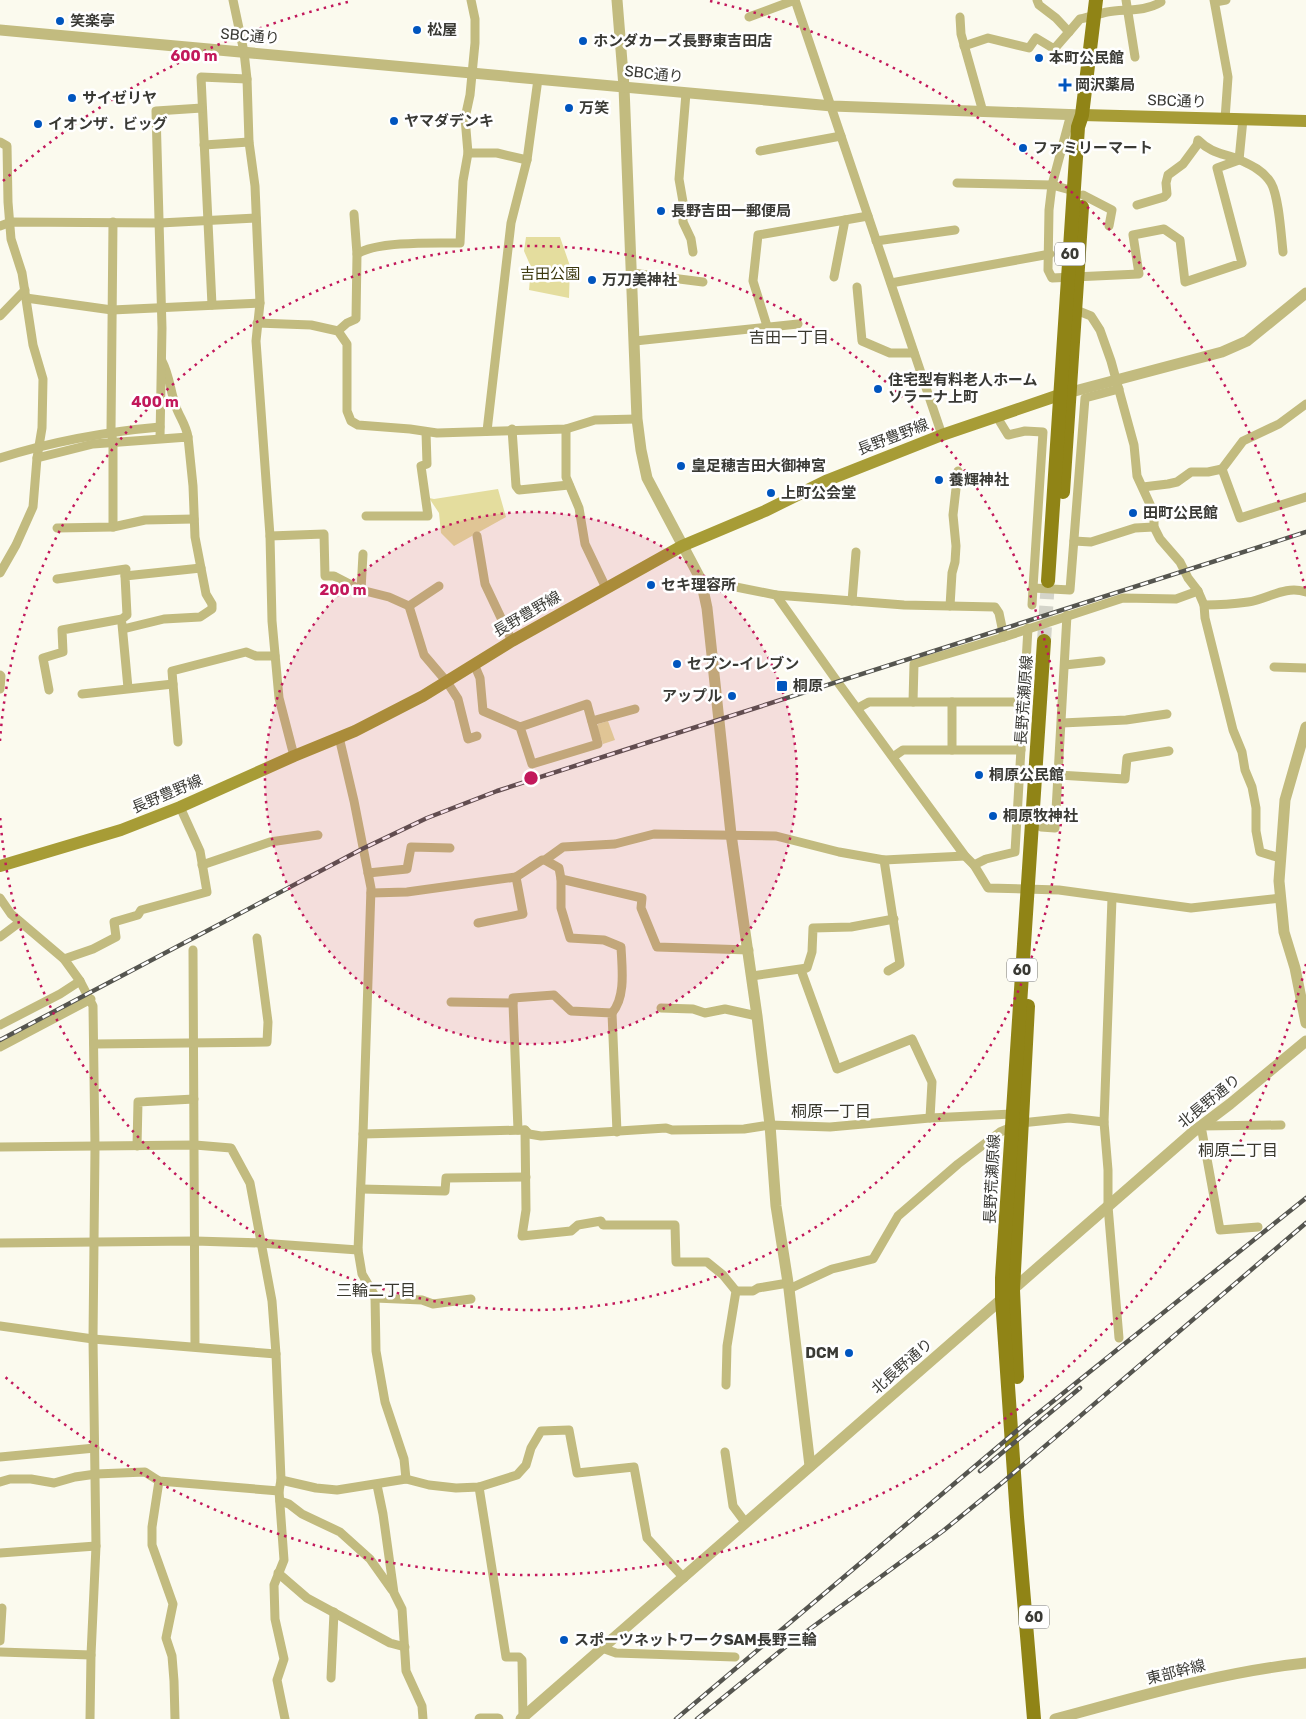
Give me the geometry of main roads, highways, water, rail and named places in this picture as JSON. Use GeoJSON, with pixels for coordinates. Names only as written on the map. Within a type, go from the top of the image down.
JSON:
{"type":"FeatureCollection","features":[{"type":"Feature","properties":{"kind":"main road","name":"60"},"geometry":{"type":"LineString","coordinates":[[1052,581],[1078,193],[1087,127],[1076,114],[1096,0]]}},
{"type":"Feature","properties":{"kind":"main road","name":"SBC通り"},"geometry":{"type":"LineString","coordinates":[[1076,114],[1306,122]]}},
{"type":"Feature","properties":{"kind":"main road","name":"60"},"geometry":{"type":"LineString","coordinates":[[1066,393],[1076,310],[1073,277]]}},
{"type":"Feature","properties":{"kind":"main road","name":"長野豊野線"},"geometry":{"type":"LineString","coordinates":[[0,866],[121,830],[180,807],[364,727],[447,682],[512,641],[682,546],[765,511],[828,480],[942,435],[1066,393]]}},
{"type":"Feature","properties":{"kind":"main road","name":"長野荒瀬原線"},"geometry":{"type":"LineString","coordinates":[[1034,1719],[1008,1295],[1014,1121],[1032,890],[1048,641]]}},
{"type":"Feature","properties":{"kind":"main road","name":"長野荒瀬原線"},"geometry":{"type":"LineString","coordinates":[[1021,1516],[1042,1719]]}},
{"type":"Feature","properties":{"kind":"tunnel"},"geometry":{"type":"LineString","coordinates":[[1044,641],[1048,581]]}},
{"type":"Feature","properties":{"kind":"railway"},"geometry":{"type":"LineString","coordinates":[[0,1040],[362,849],[427,818],[497,791],[1306,532]]}},
{"type":"Feature","properties":{"kind":"railway"},"geometry":{"type":"LineString","coordinates":[[676,1719],[1026,1423],[1306,1198]]}},
{"type":"Feature","properties":{"kind":"railway"},"geometry":{"type":"LineString","coordinates":[[697,1719],[784,1648],[943,1531],[1306,1223]]}},
{"type":"Feature","properties":{"kind":"railway"},"geometry":{"type":"LineString","coordinates":[[980,1471],[1080,1388]]}},
{"type":"Feature","properties":{"kind":"place","name":"笑楽亭"},"geometry":{"type":"Point","coordinates":[60,21]}},
{"type":"Feature","properties":{"kind":"place","name":"松屋"},"geometry":{"type":"Point","coordinates":[417,30]}},
{"type":"Feature","properties":{"kind":"place","name":"ホンダカーズ長野東吉田店"},"geometry":{"type":"Point","coordinates":[583,41]}},
{"type":"Feature","properties":{"kind":"place","name":"本町公民館"},"geometry":{"type":"Point","coordinates":[1039,58]}},
{"type":"Feature","properties":{"kind":"place","name":"岡沢薬局"},"geometry":{"type":"Point","coordinates":[1065,85]}},
{"type":"Feature","properties":{"kind":"place","name":"サイゼリヤ"},"geometry":{"type":"Point","coordinates":[72,98]}},
{"type":"Feature","properties":{"kind":"place","name":"万笑"},"geometry":{"type":"Point","coordinates":[569,108]}},
{"type":"Feature","properties":{"kind":"place","name":"ヤマダデンキ"},"geometry":{"type":"Point","coordinates":[394,121]}},
{"type":"Feature","properties":{"kind":"place","name":"イオンザ．ビッグ"},"geometry":{"type":"Point","coordinates":[38,124]}},
{"type":"Feature","properties":{"kind":"place","name":"ファミリーマート"},"geometry":{"type":"Point","coordinates":[1023,148]}},
{"type":"Feature","properties":{"kind":"place","name":"長野吉田一郵便局"},"geometry":{"type":"Point","coordinates":[661,211]}},
{"type":"Feature","properties":{"kind":"place","name":"万刀美神社"},"geometry":{"type":"Point","coordinates":[592,280]}},
{"type":"Feature","properties":{"kind":"place","name":"住宅型有料老人ホーム ソラーナ上町"},"geometry":{"type":"Point","coordinates":[878,389]}},
{"type":"Feature","properties":{"kind":"place","name":"皇足穂吉田大御神宮"},"geometry":{"type":"Point","coordinates":[681,466]}},
{"type":"Feature","properties":{"kind":"place","name":"養輝神社"},"geometry":{"type":"Point","coordinates":[939,480]}},
{"type":"Feature","properties":{"kind":"place","name":"上町公会堂"},"geometry":{"type":"Point","coordinates":[771,493]}},
{"type":"Feature","properties":{"kind":"place","name":"田町公民館"},"geometry":{"type":"Point","coordinates":[1133,513]}},
{"type":"Feature","properties":{"kind":"place","name":"セキ理容所"},"geometry":{"type":"Point","coordinates":[651,585]}},
{"type":"Feature","properties":{"kind":"place","name":"セブン-イレブン"},"geometry":{"type":"Point","coordinates":[677,664]}},
{"type":"Feature","properties":{"kind":"place","name":"桐原"},"geometry":{"type":"Point","coordinates":[782,686]}},
{"type":"Feature","properties":{"kind":"place","name":"アップル"},"geometry":{"type":"Point","coordinates":[732,696]}},
{"type":"Feature","properties":{"kind":"place","name":"桐原公民館"},"geometry":{"type":"Point","coordinates":[979,775]}},
{"type":"Feature","properties":{"kind":"place","name":"桐原牧神社"},"geometry":{"type":"Point","coordinates":[993,816]}},
{"type":"Feature","properties":{"kind":"place","name":"DCM"},"geometry":{"type":"Point","coordinates":[849,1353]}},
{"type":"Feature","properties":{"kind":"place","name":"スポーツネットワークSAM長野三輪"},"geometry":{"type":"Point","coordinates":[564,1640]}},
{"type":"Feature","properties":{"kind":"district","name":"吉田一丁目"},"geometry":{"type":"Point","coordinates":[789,337]}},
{"type":"Feature","properties":{"kind":"district","name":"桐原一丁目"},"geometry":{"type":"Point","coordinates":[831,1111]}},
{"type":"Feature","properties":{"kind":"district","name":"桐原二丁目"},"geometry":{"type":"Point","coordinates":[1238,1150]}},
{"type":"Feature","properties":{"kind":"district","name":"三輪二丁目"},"geometry":{"type":"Point","coordinates":[376,1290]}},
{"type":"Feature","properties":{"kind":"park label","name":"吉田公園"},"geometry":{"type":"Point","coordinates":[550,274]}}]}
